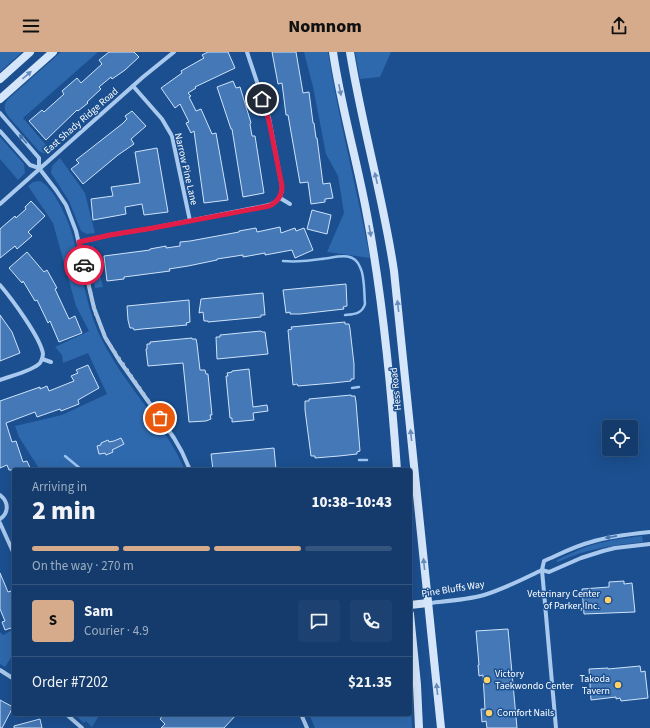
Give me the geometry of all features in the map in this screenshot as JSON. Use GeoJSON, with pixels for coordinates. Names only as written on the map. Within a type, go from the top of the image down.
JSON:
{"type":"FeatureCollection","features":[{"type":"Feature","properties":{"kind":"main road"},"geometry":{"type":"LineString","coordinates":[[0,79],[30,52]]}},
{"type":"Feature","properties":{"kind":"main road"},"geometry":{"type":"LineString","coordinates":[[0,99],[53,52]]}},
{"type":"Feature","properties":{"kind":"main road","name":"Hess Road"},"geometry":{"type":"LineString","coordinates":[[333,52],[343,108],[364,197],[373,248],[383,320],[397,468]]}},
{"type":"Feature","properties":{"kind":"main road","name":"Hess Road"},"geometry":{"type":"LineString","coordinates":[[350,52],[360,107],[380,194],[394,271],[441,728]]}},
{"type":"Feature","properties":{"kind":"main road","name":"Pine Bluffs Way"},"geometry":{"type":"LineString","coordinates":[[412,605],[428,603]]}},
{"type":"Feature","properties":{"kind":"main road"},"geometry":{"type":"LineString","coordinates":[[412,634],[417,685],[419,728]]}},
{"type":"Feature","properties":{"kind":"street","name":"East Shady Ridge Road"},"geometry":{"type":"LineString","coordinates":[[0,204],[39,168],[174,52]]}},
{"type":"Feature","properties":{"kind":"street"},"geometry":{"type":"LineString","coordinates":[[79,242],[269,206],[280,198],[282,186],[269,121],[247,52]]}},
{"type":"Feature","properties":{"kind":"street","name":"Narrow Pine Lane"},"geometry":{"type":"LineString","coordinates":[[133,86],[162,120],[172,136],[190,221]]}},
{"type":"Feature","properties":{"kind":"street"},"geometry":{"type":"LineString","coordinates":[[0,113],[39,158],[39,168]]}},
{"type":"Feature","properties":{"kind":"street"},"geometry":{"type":"LineString","coordinates":[[0,131],[30,165],[39,168],[56,190],[67,208],[79,242],[94,308],[107,341],[177,442],[189,468]]}},
{"type":"Feature","properties":{"kind":"street"},"geometry":{"type":"LineString","coordinates":[[280,198],[290,204]]}},
{"type":"Feature","properties":{"kind":"street"},"geometry":{"type":"LineString","coordinates":[[0,285],[28,324],[42,350],[42,359],[33,368],[0,380]]}},
{"type":"Feature","properties":{"kind":"street"},"geometry":{"type":"LineString","coordinates":[[42,359],[51,362]]}},
{"type":"Feature","properties":{"kind":"street"},"geometry":{"type":"LineString","coordinates":[[0,496],[6,501],[7,508],[5,515],[0,519]]}},
{"type":"Feature","properties":{"kind":"street"},"geometry":{"type":"LineString","coordinates":[[0,523],[12,550]]}},
{"type":"Feature","properties":{"kind":"street","name":"Pine Bluffs Way"},"geometry":{"type":"LineString","coordinates":[[542,570],[544,561],[584,544],[611,536],[650,532]]}},
{"type":"Feature","properties":{"kind":"street","name":"Pine Bluffs Way"},"geometry":{"type":"LineString","coordinates":[[428,603],[466,599],[486,594],[542,570],[549,572],[581,558],[603,551],[650,544]]}},
{"type":"Feature","properties":{"kind":"street"},"geometry":{"type":"LineString","coordinates":[[542,570],[556,728]]}},
{"type":"Feature","properties":{"kind":"street"},"geometry":{"type":"LineString","coordinates":[[0,670],[12,678]]}},
{"type":"Feature","properties":{"kind":"street"},"geometry":{"type":"LineString","coordinates":[[68,716],[82,728]]}},
{"type":"Feature","properties":{"kind":"street"},"geometry":{"type":"LineString","coordinates":[[302,716],[307,728]]}},
{"type":"Feature","properties":{"kind":"shaded area"},"geometry":{"type":"Polygon","coordinates":[[[0,52],[22,52],[0,72],[0,52]]]}},
{"type":"Feature","properties":{"kind":"shaded area"},"geometry":{"type":"Polygon","coordinates":[[[61,52],[98,52],[23,118],[51,151],[43,153],[38,150],[8,116],[5,110],[5,105],[8,99],[61,52]]]}},
{"type":"Feature","properties":{"kind":"shaded area"},"geometry":{"type":"Polygon","coordinates":[[[304,52],[328,52],[337,104],[370,258],[327,252],[344,213],[338,176],[326,154],[313,87],[304,52]]]}},
{"type":"Feature","properties":{"kind":"shaded area"},"geometry":{"type":"Polygon","coordinates":[[[355,52],[391,52],[380,77],[360,79],[355,52]]]}},
{"type":"Feature","properties":{"kind":"shaded area"},"geometry":{"type":"Polygon","coordinates":[[[0,137],[24,164],[25,173],[18,180],[0,159],[0,137]]]}},
{"type":"Feature","properties":{"kind":"shaded area"},"geometry":{"type":"Polygon","coordinates":[[[60,158],[85,193],[95,233],[87,234],[81,231],[69,201],[51,173],[52,166],[60,158]]]}},
{"type":"Feature","properties":{"kind":"shaded area"},"geometry":{"type":"Polygon","coordinates":[[[39,181],[44,184],[50,189],[60,204],[68,221],[88,301],[96,327],[102,340],[111,357],[156,420],[184,468],[39,468],[19,437],[15,426],[62,415],[107,394],[88,353],[63,363],[62,355],[55,347],[89,331],[76,306],[53,223],[28,186],[33,182],[39,181]]]}},
{"type":"Feature","properties":{"kind":"shaded area"},"geometry":{"type":"Polygon","coordinates":[[[93,245],[103,287],[95,288],[87,254],[88,249],[93,245]]]}},
{"type":"Feature","properties":{"kind":"shaded area"},"geometry":{"type":"Polygon","coordinates":[[[642,536],[643,542],[600,548],[558,562],[556,561],[596,544],[642,536]]]}},
{"type":"Feature","properties":{"kind":"shaded area"},"geometry":{"type":"Polygon","coordinates":[[[12,630],[12,656],[5,667],[0,664],[0,632],[3,635],[12,630]]]}},
{"type":"Feature","properties":{"kind":"shaded area"},"geometry":{"type":"Polygon","coordinates":[[[76,716],[99,716],[92,727],[86,721],[84,723],[76,716]]]}},
{"type":"Feature","properties":{"kind":"shaded area"},"geometry":{"type":"Polygon","coordinates":[[[310,716],[411,716],[412,728],[315,728],[310,716]]]}},
{"type":"Feature","properties":{"kind":"building"},"geometry":{"type":"Polygon","coordinates":[[[109,52],[134,52],[139,57],[125,70],[112,79],[111,77],[99,87],[101,89],[87,102],[88,103],[78,111],[77,110],[46,140],[29,121],[42,110],[44,112],[64,94],[62,91],[77,78],[81,83],[102,64],[99,60],[109,52]]]}},
{"type":"Feature","properties":{"kind":"building"},"geometry":{"type":"Polygon","coordinates":[[[208,52],[228,52],[235,68],[195,87],[196,88],[188,93],[191,96],[189,97],[196,111],[201,109],[212,134],[216,133],[228,200],[204,203],[194,131],[191,133],[186,123],[189,122],[180,104],[175,108],[161,88],[182,73],[181,71],[204,58],[202,55],[208,52]]]}},
{"type":"Feature","properties":{"kind":"building"},"geometry":{"type":"Polygon","coordinates":[[[272,52],[296,52],[303,93],[309,92],[323,184],[330,183],[333,198],[325,199],[325,202],[311,204],[308,182],[300,183],[288,115],[286,115],[282,83],[278,84],[272,52]]]}},
{"type":"Feature","properties":{"kind":"building"},"geometry":{"type":"Polygon","coordinates":[[[233,81],[236,88],[240,87],[251,123],[252,136],[255,136],[264,193],[243,197],[232,129],[217,87],[233,81]]]}},
{"type":"Feature","properties":{"kind":"building"},"geometry":{"type":"Polygon","coordinates":[[[132,111],[146,126],[131,139],[134,144],[118,155],[83,184],[71,169],[79,163],[76,160],[122,124],[127,119],[125,116],[132,111]]]}},
{"type":"Feature","properties":{"kind":"building"},"geometry":{"type":"Polygon","coordinates":[[[157,148],[168,212],[144,215],[142,204],[125,207],[126,214],[93,220],[91,199],[113,196],[111,187],[140,183],[135,152],[157,148]]]}},
{"type":"Feature","properties":{"kind":"building"},"geometry":{"type":"Polygon","coordinates":[[[31,201],[45,216],[28,232],[32,236],[17,249],[15,246],[0,258],[0,229],[26,209],[25,207],[31,201]]]}},
{"type":"Feature","properties":{"kind":"building"},"geometry":{"type":"Polygon","coordinates":[[[312,210],[331,215],[327,234],[307,229],[312,210]]]}},
{"type":"Feature","properties":{"kind":"building"},"geometry":{"type":"Polygon","coordinates":[[[280,227],[281,233],[295,228],[296,231],[304,228],[313,250],[295,258],[292,250],[265,255],[265,253],[243,257],[243,255],[169,269],[170,271],[124,277],[124,279],[107,281],[104,256],[150,250],[166,246],[166,248],[180,246],[180,242],[256,228],[257,232],[280,227]]]}},
{"type":"Feature","properties":{"kind":"building"},"geometry":{"type":"Polygon","coordinates":[[[27,252],[44,272],[47,270],[57,288],[55,289],[69,319],[75,316],[82,333],[59,342],[50,321],[48,323],[37,300],[35,301],[23,281],[22,283],[9,268],[27,252]]]}},
{"type":"Feature","properties":{"kind":"building"},"geometry":{"type":"Polygon","coordinates":[[[346,284],[347,306],[343,307],[344,309],[300,314],[290,314],[290,312],[286,313],[283,290],[346,284]]]}},
{"type":"Feature","properties":{"kind":"building"},"geometry":{"type":"Polygon","coordinates":[[[263,293],[265,315],[261,315],[261,317],[208,322],[204,321],[203,312],[199,313],[201,299],[263,293]]]}},
{"type":"Feature","properties":{"kind":"building"},"geometry":{"type":"Polygon","coordinates":[[[189,300],[190,322],[186,323],[187,325],[134,330],[133,328],[130,328],[127,306],[189,300]]]}},
{"type":"Feature","properties":{"kind":"building"},"geometry":{"type":"Polygon","coordinates":[[[0,315],[12,332],[20,353],[0,361],[0,315]]]}},
{"type":"Feature","properties":{"kind":"building"},"geometry":{"type":"Polygon","coordinates":[[[345,322],[345,324],[349,324],[350,329],[354,379],[351,379],[351,381],[333,383],[298,386],[297,384],[293,385],[288,330],[292,329],[291,327],[345,322]]]}},
{"type":"Feature","properties":{"kind":"building"},"geometry":{"type":"Polygon","coordinates":[[[261,331],[265,332],[268,354],[217,359],[216,337],[220,337],[220,335],[261,331]]]}},
{"type":"Feature","properties":{"kind":"building"},"geometry":{"type":"Polygon","coordinates":[[[192,338],[196,339],[200,370],[205,370],[206,374],[208,374],[212,415],[210,415],[211,419],[206,421],[189,422],[183,363],[148,366],[146,349],[147,344],[150,344],[150,342],[192,338]]]}},
{"type":"Feature","properties":{"kind":"building"},"geometry":{"type":"Polygon","coordinates":[[[88,365],[99,388],[78,400],[79,404],[61,411],[60,409],[37,417],[35,412],[6,423],[12,442],[16,441],[23,462],[27,461],[30,468],[12,468],[12,470],[9,470],[7,465],[0,468],[0,401],[40,387],[40,389],[47,386],[49,391],[74,381],[71,376],[78,373],[76,370],[88,365]]]}},
{"type":"Feature","properties":{"kind":"building"},"geometry":{"type":"Polygon","coordinates":[[[249,369],[253,407],[267,405],[268,411],[253,413],[254,420],[232,422],[232,418],[230,418],[226,376],[228,376],[227,373],[232,371],[249,369]]]}},
{"type":"Feature","properties":{"kind":"building"},"geometry":{"type":"Polygon","coordinates":[[[351,395],[355,396],[356,402],[360,451],[357,452],[357,454],[339,456],[315,458],[315,456],[311,456],[305,401],[309,401],[309,399],[351,395]]]}},
{"type":"Feature","properties":{"kind":"building"},"geometry":{"type":"Polygon","coordinates":[[[121,438],[124,444],[112,450],[113,452],[106,455],[105,453],[99,454],[97,446],[101,445],[101,443],[108,440],[109,442],[114,441],[121,438]]]}},
{"type":"Feature","properties":{"kind":"building"},"geometry":{"type":"Polygon","coordinates":[[[274,448],[276,468],[213,468],[211,454],[274,448]]]}},
{"type":"Feature","properties":{"kind":"building"},"geometry":{"type":"Polygon","coordinates":[[[0,573],[8,592],[12,591],[12,628],[5,630],[2,622],[5,621],[0,609],[0,573]]]}},
{"type":"Feature","properties":{"kind":"building","name":"Veterinary Center of Parker, Inc."},"geometry":{"type":"Polygon","coordinates":[[[624,581],[624,584],[632,583],[635,612],[584,614],[582,589],[609,587],[609,582],[624,581]]]}},
{"type":"Feature","properties":{"kind":"building"},"geometry":{"type":"Polygon","coordinates":[[[508,629],[517,728],[487,728],[486,721],[482,722],[481,709],[485,709],[483,675],[479,676],[476,631],[508,629]]]}},
{"type":"Feature","properties":{"kind":"building","name":"Takoda Tavern"},"geometry":{"type":"Polygon","coordinates":[[[640,666],[641,672],[645,671],[648,698],[621,701],[620,698],[616,699],[616,697],[591,700],[589,669],[640,666]]]}},
{"type":"Feature","properties":{"kind":"building"},"geometry":{"type":"Polygon","coordinates":[[[0,700],[12,706],[12,709],[2,728],[0,728],[0,700]]]}},
{"type":"Feature","properties":{"kind":"building"},"geometry":{"type":"Polygon","coordinates":[[[162,716],[235,716],[224,728],[161,728],[165,724],[160,719],[162,716]]]}},
{"type":"Feature","properties":{"kind":"building"},"geometry":{"type":"Polygon","coordinates":[[[40,719],[42,728],[14,728],[14,726],[40,719]]]}},
{"type":"Feature","properties":{"kind":"waterway"},"geometry":{"type":"LineString","coordinates":[[283,261],[307,261],[343,256],[353,258],[362,271],[365,304],[360,312],[345,315]]}},
{"type":"Feature","properties":{"kind":"waterway"},"geometry":{"type":"LineString","coordinates":[[352,388],[359,387]]}},
{"type":"Feature","properties":{"kind":"waterway"},"geometry":{"type":"LineString","coordinates":[[65,456],[80,468]]}},
{"type":"Feature","properties":{"kind":"waterway"},"geometry":{"type":"LineString","coordinates":[[359,460],[367,460]]}},
{"type":"Feature","properties":{"kind":"way so far"},"geometry":{"type":"LineString","coordinates":[[84,265],[95,312],[107,341],[160,418]]}},
{"type":"Feature","properties":{"kind":"place","name":"Veterinary Center of Parker, Inc."},"geometry":{"type":"Point","coordinates":[608,600]}},
{"type":"Feature","properties":{"kind":"place","name":"Victory Taekwondo Center"},"geometry":{"type":"Point","coordinates":[487,680]}},
{"type":"Feature","properties":{"kind":"place","name":"Takoda Tavern"},"geometry":{"type":"Point","coordinates":[618,685]}},
{"type":"Feature","properties":{"kind":"place","name":"Comfort Nails"},"geometry":{"type":"Point","coordinates":[489,713]}},
{"type":"Feature","properties":{"kind":"route"},"geometry":{"type":"LineString","coordinates":[[84,265],[79,242],[269,206],[275,203],[282,193],[282,186],[268,116],[262,99]]}}]}
